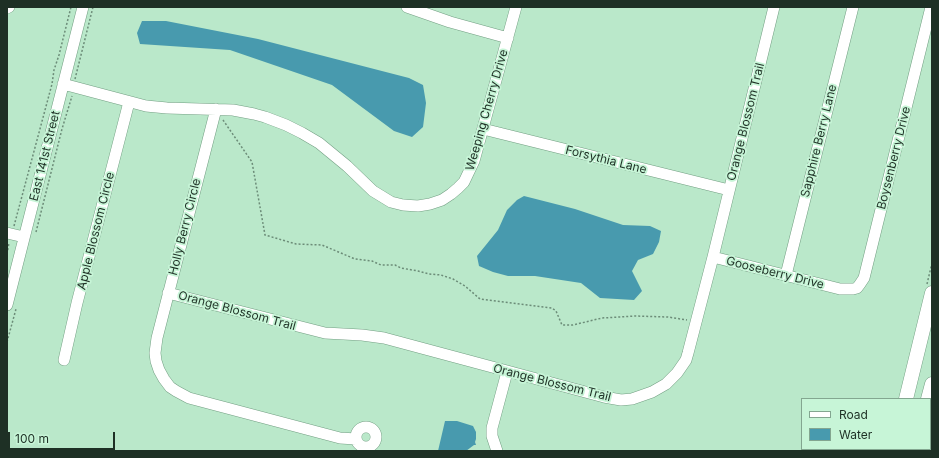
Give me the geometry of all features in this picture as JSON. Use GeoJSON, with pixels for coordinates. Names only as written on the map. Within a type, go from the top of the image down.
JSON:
{"type":"FeatureCollection","features":[{"type":"Feature","properties":{"kind":"main road"},"geometry":{"type":"LineString","coordinates":[[906,398],[932,293]]}},
{"type":"Feature","properties":{"kind":"main road"},"geometry":{"type":"LineString","coordinates":[[928,398],[932,384]]}},
{"type":"Feature","properties":{"kind":"street","name":"East 141st Street"},"geometry":{"type":"LineString","coordinates":[[12,304],[24,237],[68,86],[83,7]]}},
{"type":"Feature","properties":{"kind":"street"},"geometry":{"type":"LineString","coordinates":[[407,7],[450,22],[508,38]]}},
{"type":"Feature","properties":{"kind":"street","name":"Weeping Cherry Drive"},"geometry":{"type":"LineString","coordinates":[[68,86],[146,106],[233,110],[254,114],[286,125],[319,143],[373,191],[391,202],[403,205],[418,206],[430,204],[442,200],[451,194],[467,178],[474,161],[516,7]]}},
{"type":"Feature","properties":{"kind":"street","name":"Orange Blossom Trail"},"geometry":{"type":"LineString","coordinates":[[168,293],[325,333],[384,338],[604,398],[621,400],[632,399],[652,392],[666,384],[677,373],[686,360],[713,257],[774,7]]}},
{"type":"Feature","properties":{"kind":"street","name":"Sapphire Berry Lane"},"geometry":{"type":"LineString","coordinates":[[786,275],[853,7]]}},
{"type":"Feature","properties":{"kind":"street","name":"Boysenberry Drive"},"geometry":{"type":"LineString","coordinates":[[838,288],[848,290],[857,288],[864,278],[931,7]]}},
{"type":"Feature","properties":{"kind":"street","name":"Apple Blossom Circle"},"geometry":{"type":"LineString","coordinates":[[64,360],[129,102]]}},
{"type":"Feature","properties":{"kind":"street","name":"Holly Berry Circle"},"geometry":{"type":"LineString","coordinates":[[216,109],[156,338],[155,353],[159,370],[170,387],[189,398],[340,438],[356,439]]}},
{"type":"Feature","properties":{"kind":"street","name":"Forsythia Lane"},"geometry":{"type":"LineString","coordinates":[[483,129],[729,190]]}},
{"type":"Feature","properties":{"kind":"street"},"geometry":{"type":"LineString","coordinates":[[10,234],[24,237]]}},
{"type":"Feature","properties":{"kind":"street","name":"Gooseberry Drive"},"geometry":{"type":"LineString","coordinates":[[713,257],[838,288]]}},
{"type":"Feature","properties":{"kind":"street"},"geometry":{"type":"LineString","coordinates":[[497,451],[492,436],[492,428],[507,372]]}},
{"type":"Feature","properties":{"kind":"path"},"geometry":{"type":"LineString","coordinates":[[7,254],[10,234],[52,84],[54,70],[71,7]]}},
{"type":"Feature","properties":{"kind":"path"},"geometry":{"type":"LineString","coordinates":[[35,234],[62,129],[72,98],[68,86],[94,7]]}},
{"type":"Feature","properties":{"kind":"path"},"geometry":{"type":"LineString","coordinates":[[216,109],[252,162],[265,235],[296,244],[322,245],[355,259],[372,261],[381,265],[395,265],[401,268],[441,275],[453,279],[465,286],[480,299],[552,308],[556,311],[562,325],[573,325],[602,318],[636,316],[668,317],[697,321]]}},
{"type":"Feature","properties":{"kind":"path"},"geometry":{"type":"LineString","coordinates":[[7,342],[12,304]]}},
{"type":"Feature","properties":{"kind":"water"},"geometry":{"type":"Polygon","coordinates":[[[142,21],[166,21],[258,39],[409,78],[423,85],[426,103],[423,127],[412,137],[394,131],[332,85],[230,50],[140,44],[137,33],[142,21]]]}},
{"type":"Feature","properties":{"kind":"water"},"geometry":{"type":"Polygon","coordinates":[[[524,196],[575,209],[623,225],[650,226],[661,231],[659,242],[653,254],[638,260],[632,271],[642,291],[634,300],[600,298],[581,283],[535,276],[508,276],[479,266],[477,256],[498,230],[507,210],[517,200],[524,196]]]}},
{"type":"Feature","properties":{"kind":"water"},"geometry":{"type":"Polygon","coordinates":[[[445,421],[457,421],[473,426],[476,432],[476,445],[466,451],[438,451],[445,421]]]}}]}
